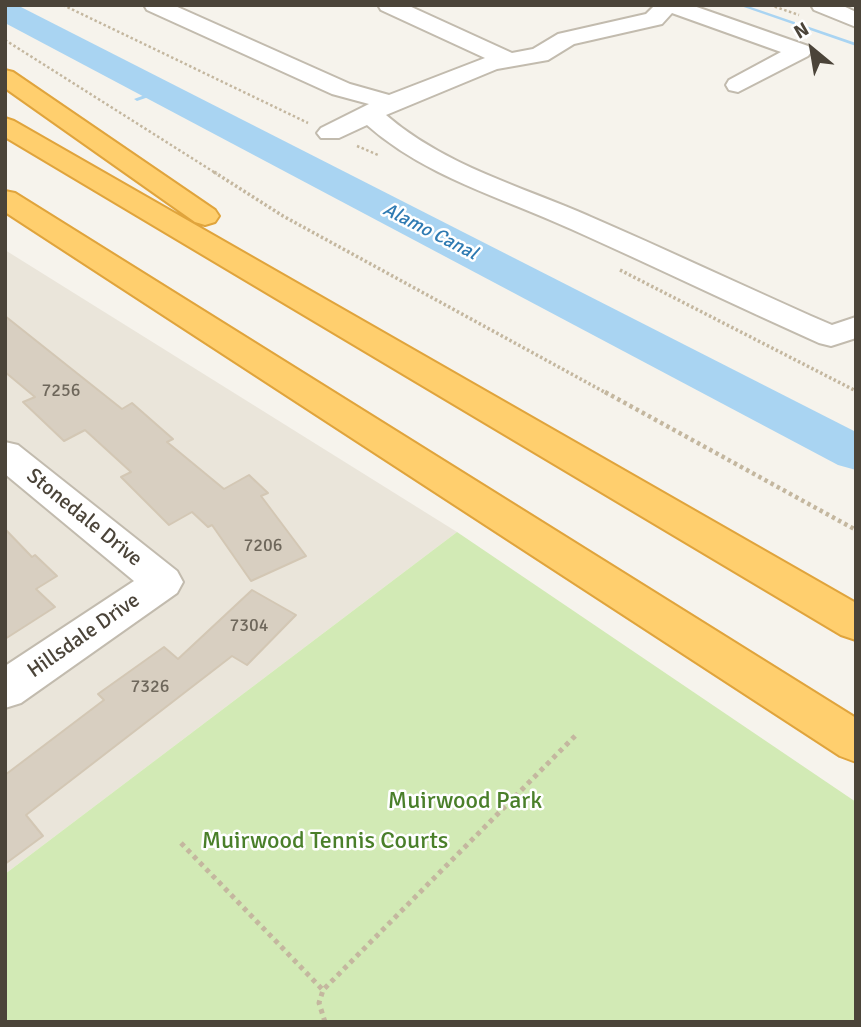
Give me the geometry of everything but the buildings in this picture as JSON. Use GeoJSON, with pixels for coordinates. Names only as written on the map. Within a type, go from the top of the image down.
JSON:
{"type":"FeatureCollection","features":[{"type":"Feature","properties":{"kind":"highway"},"geometry":{"type":"LineString","coordinates":[[5,78],[295,279],[338,321]]}},
{"type":"Feature","properties":{"kind":"highway"},"geometry":{"type":"LineString","coordinates":[[5,126],[856,623]]}},
{"type":"Feature","properties":{"kind":"highway"},"geometry":{"type":"LineString","coordinates":[[5,199],[856,742]]}},
{"type":"Feature","properties":{"kind":"street"},"geometry":{"type":"LineString","coordinates":[[156,5],[380,108],[393,137],[433,160],[579,222],[831,336],[856,327]]}},
{"type":"Feature","properties":{"kind":"street"},"geometry":{"type":"LineString","coordinates":[[389,5],[509,60]]}},
{"type":"Feature","properties":{"kind":"street"},"geometry":{"type":"LineString","coordinates":[[330,133],[380,108],[492,63],[540,55],[566,38],[654,19],[668,5],[800,51],[738,85]]}},
{"type":"Feature","properties":{"kind":"street"},"geometry":{"type":"LineString","coordinates":[[822,5],[856,20]]}},
{"type":"Feature","properties":{"kind":"street","name":"Stonedale Drive"},"geometry":{"type":"LineString","coordinates":[[5,454],[163,582]]}},
{"type":"Feature","properties":{"kind":"street","name":"Hillsdale Drive"},"geometry":{"type":"LineString","coordinates":[[5,690],[163,582]]}},
{"type":"Feature","properties":{"kind":"path"},"geometry":{"type":"LineString","coordinates":[[5,40],[283,216],[856,530]]}},
{"type":"Feature","properties":{"kind":"path"},"geometry":{"type":"LineString","coordinates":[[325,1022],[319,1003],[323,990],[578,733]]}},
{"type":"Feature","properties":{"kind":"path"},"geometry":{"type":"LineString","coordinates":[[181,844],[323,990]]}},
{"type":"Feature","properties":{"kind":"shaded area"},"geometry":{"type":"Polygon","coordinates":[[[5,250],[457,532],[5,874],[5,250]]]}},
{"type":"Feature","properties":{"kind":"green space","name":"Muirwood Park"},"geometry":{"type":"Polygon","coordinates":[[[457,532],[856,802],[856,1022],[5,1022],[5,874],[457,532]]]}},
{"type":"Feature","properties":{"kind":"waterway"},"geometry":{"type":"LineString","coordinates":[[740,5],[856,45]]}},
{"type":"Feature","properties":{"kind":"waterway","name":"Alamo Canal"},"geometry":{"type":"LineString","coordinates":[[5,11],[856,453]]}},
{"type":"Feature","properties":{"kind":"waterway"},"geometry":{"type":"LineString","coordinates":[[137,99],[161,91]]}},
{"type":"Feature","properties":{"kind":"park label","name":"Muirwood Tennis Courts"},"geometry":{"type":"Point","coordinates":[325,842]}}]}
